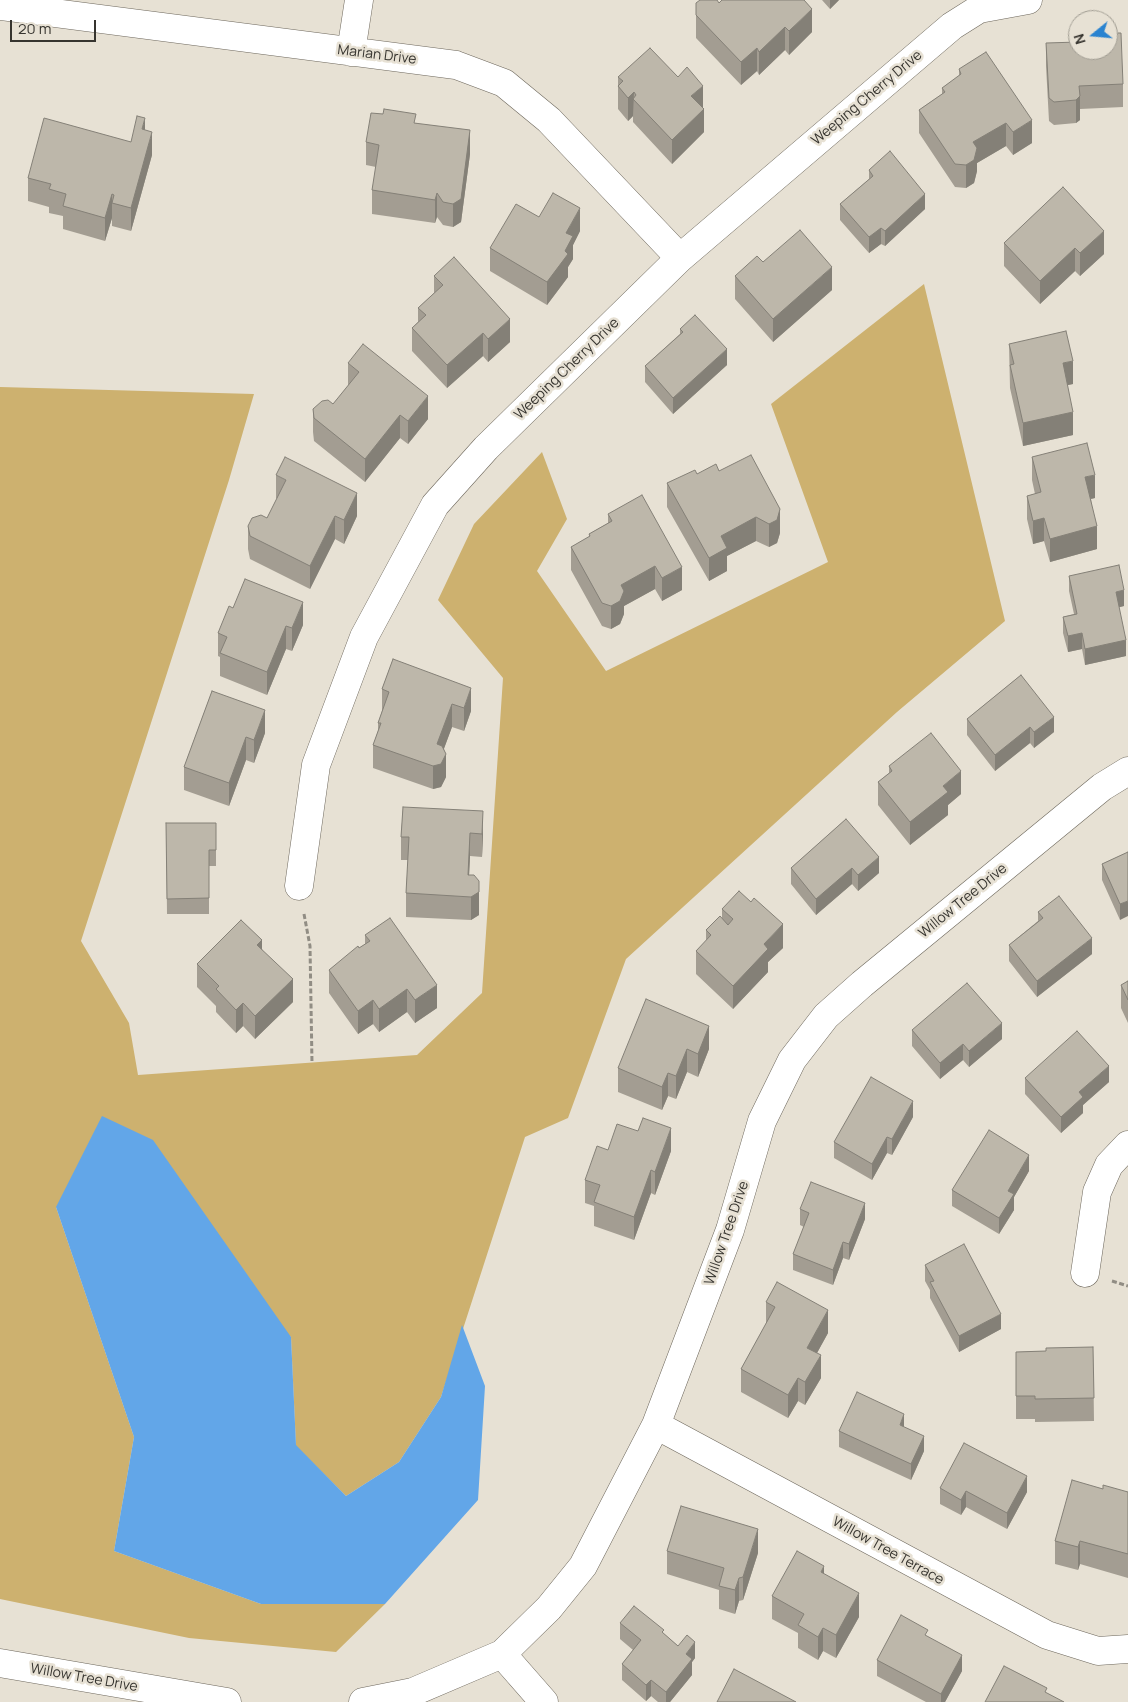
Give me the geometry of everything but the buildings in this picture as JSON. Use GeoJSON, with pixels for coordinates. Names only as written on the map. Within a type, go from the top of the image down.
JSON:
{"type":"FeatureCollection","features":[{"type":"Feature","properties":{"kind":"street"},"geometry":{"type":"LineString","coordinates":[[351,52],[359,0]]}},
{"type":"Feature","properties":{"kind":"street","name":"Weeping Cherry Drive"},"geometry":{"type":"LineString","coordinates":[[299,886],[316,765],[364,637],[435,506],[486,448],[680,258],[952,26],[979,9],[1028,0]]}},
{"type":"Feature","properties":{"kind":"street","name":"Marian Drive"},"geometry":{"type":"LineString","coordinates":[[0,6],[456,65],[504,83],[550,120],[680,258]]}},
{"type":"Feature","properties":{"kind":"street","name":"Willow Tree Drive"},"geometry":{"type":"LineString","coordinates":[[363,1702],[413,1692],[502,1654],[549,1608],[583,1566],[656,1425],[730,1230],[762,1121],[792,1060],[826,1016],[862,984],[1102,787],[1128,770]]}},
{"type":"Feature","properties":{"kind":"street"},"geometry":{"type":"LineString","coordinates":[[1085,1273],[1097,1192],[1109,1165],[1128,1145]]}},
{"type":"Feature","properties":{"kind":"street","name":"Willow Tree Terrace"},"geometry":{"type":"LineString","coordinates":[[656,1425],[1047,1635],[1098,1651],[1128,1650]]}},
{"type":"Feature","properties":{"kind":"street"},"geometry":{"type":"LineString","coordinates":[[502,1654],[544,1702]]}},
{"type":"Feature","properties":{"kind":"street","name":"Willow Tree Drive"},"geometry":{"type":"LineString","coordinates":[[0,1663],[227,1702]]}},
{"type":"Feature","properties":{"kind":"path"},"geometry":{"type":"LineString","coordinates":[[299,886],[310,946],[312,1062]]}},
{"type":"Feature","properties":{"kind":"shaded area"},"geometry":{"type":"Polygon","coordinates":[[[924,284],[1005,621],[897,712],[626,959],[568,1118],[525,1137],[441,1397],[399,1462],[346,1496],[296,1446],[291,1337],[56,1207],[134,1437],[114,1551],[261,1604],[385,1604],[336,1652],[189,1638],[0,1599],[0,387],[254,394],[229,480],[81,941],[129,1023],[138,1075],[417,1055],[482,993],[503,678],[438,600],[474,524],[542,452],[567,519],[537,571],[606,671],[828,562],[771,404],[924,284]]]}},
{"type":"Feature","properties":{"kind":"water"},"geometry":{"type":"Polygon","coordinates":[[[102,1116],[153,1140],[291,1337],[296,1445],[346,1496],[399,1462],[441,1397],[462,1325],[485,1386],[478,1500],[385,1604],[261,1604],[114,1551],[134,1437],[56,1207],[102,1116]]]}}]}
